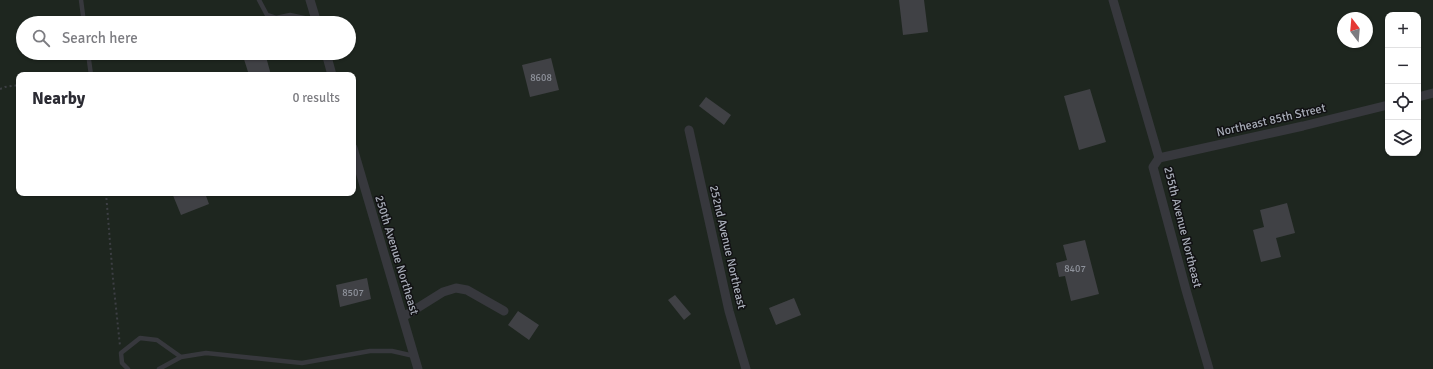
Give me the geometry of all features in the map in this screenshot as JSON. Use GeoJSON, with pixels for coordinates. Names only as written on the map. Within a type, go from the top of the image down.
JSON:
{"type":"FeatureCollection","features":[{"type":"Feature","properties":{"kind":"street"},"geometry":{"type":"LineString","coordinates":[[310,0],[315,16]]}},
{"type":"Feature","properties":{"kind":"street","name":"255th Avenue Northeast"},"geometry":{"type":"LineString","coordinates":[[1113,0],[1159,158],[1153,167],[1209,369]]}},
{"type":"Feature","properties":{"kind":"street"},"geometry":{"type":"LineString","coordinates":[[328,60],[331,72]]}},
{"type":"Feature","properties":{"kind":"street"},"geometry":{"type":"LineString","coordinates":[[1421,96],[1433,94]]}},
{"type":"Feature","properties":{"kind":"street","name":"Northeast 85th Street"},"geometry":{"type":"LineString","coordinates":[[1159,158],[1303,126],[1385,106]]}},
{"type":"Feature","properties":{"kind":"street","name":"252nd Avenue Northeast"},"geometry":{"type":"LineString","coordinates":[[689,130],[729,311],[746,369]]}},
{"type":"Feature","properties":{"kind":"street","name":"250th Avenue Northeast"},"geometry":{"type":"LineString","coordinates":[[356,158],[418,369]]}},
{"type":"Feature","properties":{"kind":"street"},"geometry":{"type":"LineString","coordinates":[[403,317],[443,292],[456,288],[467,290],[504,311]]}},
{"type":"Feature","properties":{"kind":"lane"},"geometry":{"type":"LineString","coordinates":[[81,0],[83,16]]}},
{"type":"Feature","properties":{"kind":"lane"},"geometry":{"type":"LineString","coordinates":[[259,0],[267,16]]}},
{"type":"Feature","properties":{"kind":"lane"},"geometry":{"type":"LineString","coordinates":[[89,60],[91,72]]}},
{"type":"Feature","properties":{"kind":"lane"},"geometry":{"type":"LineString","coordinates":[[128,369],[122,363],[121,353],[140,338],[157,340],[181,358]]}},
{"type":"Feature","properties":{"kind":"lane"},"geometry":{"type":"LineString","coordinates":[[159,369],[181,358],[206,353],[302,363],[370,351],[392,351],[414,356]]}},
{"type":"Feature","properties":{"kind":"path"},"geometry":{"type":"LineString","coordinates":[[0,89],[16,85]]}},
{"type":"Feature","properties":{"kind":"path"},"geometry":{"type":"LineString","coordinates":[[106,196],[121,353]]}},
{"type":"Feature","properties":{"kind":"shaded area"},"geometry":{"type":"Polygon","coordinates":[[[0,0],[1433,0],[1433,369],[0,369],[0,0]]]}},
{"type":"Feature","properties":{"kind":"building"},"geometry":{"type":"Polygon","coordinates":[[[899,0],[924,0],[928,32],[903,35],[899,0]]]}},
{"type":"Feature","properties":{"kind":"building"},"geometry":{"type":"Polygon","coordinates":[[[551,58],[559,90],[530,97],[522,65],[551,58]]]}},
{"type":"Feature","properties":{"kind":"building"},"geometry":{"type":"Polygon","coordinates":[[[244,60],[267,60],[270,72],[248,72],[244,60]]]}},
{"type":"Feature","properties":{"kind":"building"},"geometry":{"type":"Polygon","coordinates":[[[1090,89],[1106,142],[1079,150],[1064,96],[1090,89]]]}},
{"type":"Feature","properties":{"kind":"building"},"geometry":{"type":"Polygon","coordinates":[[[706,97],[731,115],[724,125],[699,106],[706,97]]]}},
{"type":"Feature","properties":{"kind":"building"},"geometry":{"type":"Polygon","coordinates":[[[173,196],[206,196],[209,204],[181,215],[173,196]]]}},
{"type":"Feature","properties":{"kind":"building"},"geometry":{"type":"Polygon","coordinates":[[[1287,203],[1295,233],[1276,238],[1281,257],[1261,262],[1253,230],[1264,227],[1260,210],[1287,203]]]}},
{"type":"Feature","properties":{"kind":"building"},"geometry":{"type":"Polygon","coordinates":[[[1085,240],[1099,294],[1071,301],[1065,276],[1059,277],[1056,263],[1067,260],[1063,245],[1085,240]]]}},
{"type":"Feature","properties":{"kind":"building"},"geometry":{"type":"Polygon","coordinates":[[[367,278],[371,299],[340,307],[336,285],[367,278]]]}},
{"type":"Feature","properties":{"kind":"building"},"geometry":{"type":"Polygon","coordinates":[[[675,295],[691,314],[684,320],[668,300],[675,295]]]}},
{"type":"Feature","properties":{"kind":"building"},"geometry":{"type":"Polygon","coordinates":[[[794,298],[801,315],[776,325],[769,308],[794,298]]]}},
{"type":"Feature","properties":{"kind":"building"},"geometry":{"type":"Polygon","coordinates":[[[518,311],[539,325],[529,340],[508,325],[518,311]]]}}]}
